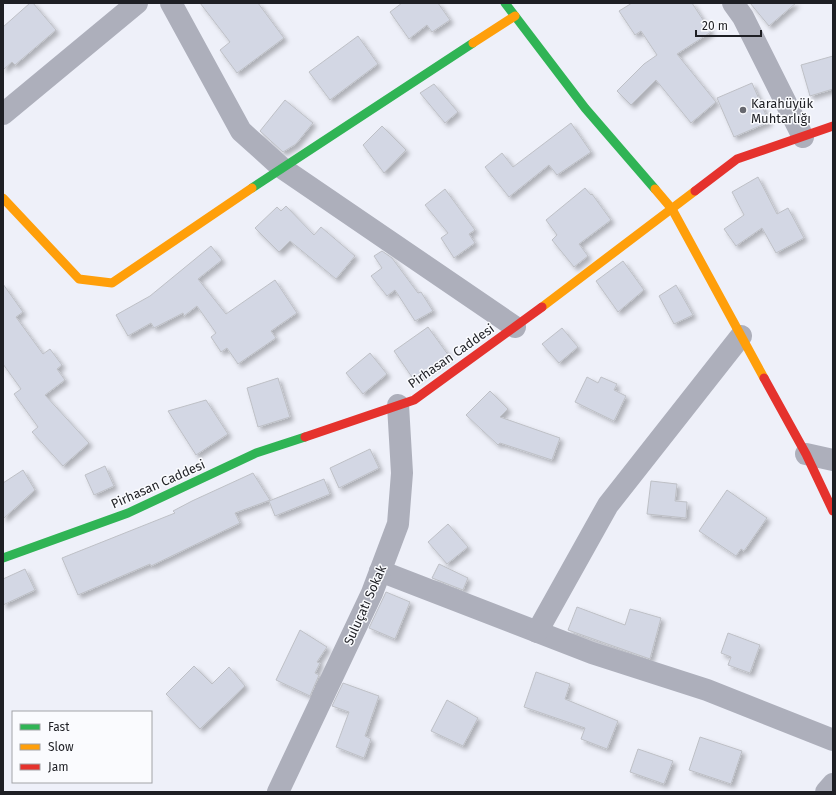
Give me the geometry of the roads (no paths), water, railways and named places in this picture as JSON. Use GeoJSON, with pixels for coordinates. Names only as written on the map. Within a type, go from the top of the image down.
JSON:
{"type":"FeatureCollection","features":[{"type":"Feature","properties":{"kind":"street"},"geometry":{"type":"LineString","coordinates":[[3,114],[137,3]]}},
{"type":"Feature","properties":{"kind":"street"},"geometry":{"type":"LineString","coordinates":[[171,3],[241,131],[282,168],[515,327]]}},
{"type":"Feature","properties":{"kind":"street"},"geometry":{"type":"LineString","coordinates":[[505,3],[585,108],[672,209],[806,454],[833,511]]}},
{"type":"Feature","properties":{"kind":"street"},"geometry":{"type":"LineString","coordinates":[[733,3],[743,18],[803,136]]}},
{"type":"Feature","properties":{"kind":"street"},"geometry":{"type":"LineString","coordinates":[[3,198],[79,279],[112,283],[282,168],[515,16]]}},
{"type":"Feature","properties":{"kind":"street","name":"Pirhasan Caddesi"},"geometry":{"type":"LineString","coordinates":[[3,558],[128,513],[256,453],[414,400],[515,327],[737,159],[833,126]]}},
{"type":"Feature","properties":{"kind":"street"},"geometry":{"type":"LineString","coordinates":[[537,632],[608,505],[741,336]]}},
{"type":"Feature","properties":{"kind":"street","name":"Suluçatı Sokak"},"geometry":{"type":"LineString","coordinates":[[278,792],[372,593],[398,524],[402,473],[398,405]]}},
{"type":"Feature","properties":{"kind":"street"},"geometry":{"type":"LineString","coordinates":[[806,454],[833,460]]}},
{"type":"Feature","properties":{"kind":"street"},"geometry":{"type":"LineString","coordinates":[[380,571],[592,653],[707,690],[833,740]]}},
{"type":"Feature","properties":{"kind":"street"},"geometry":{"type":"LineString","coordinates":[[826,792],[833,784]]}},
{"type":"Feature","properties":{"kind":"place","name":"Karahüyük Muhtarlığı"},"geometry":{"type":"Point","coordinates":[743,110]}}]}
